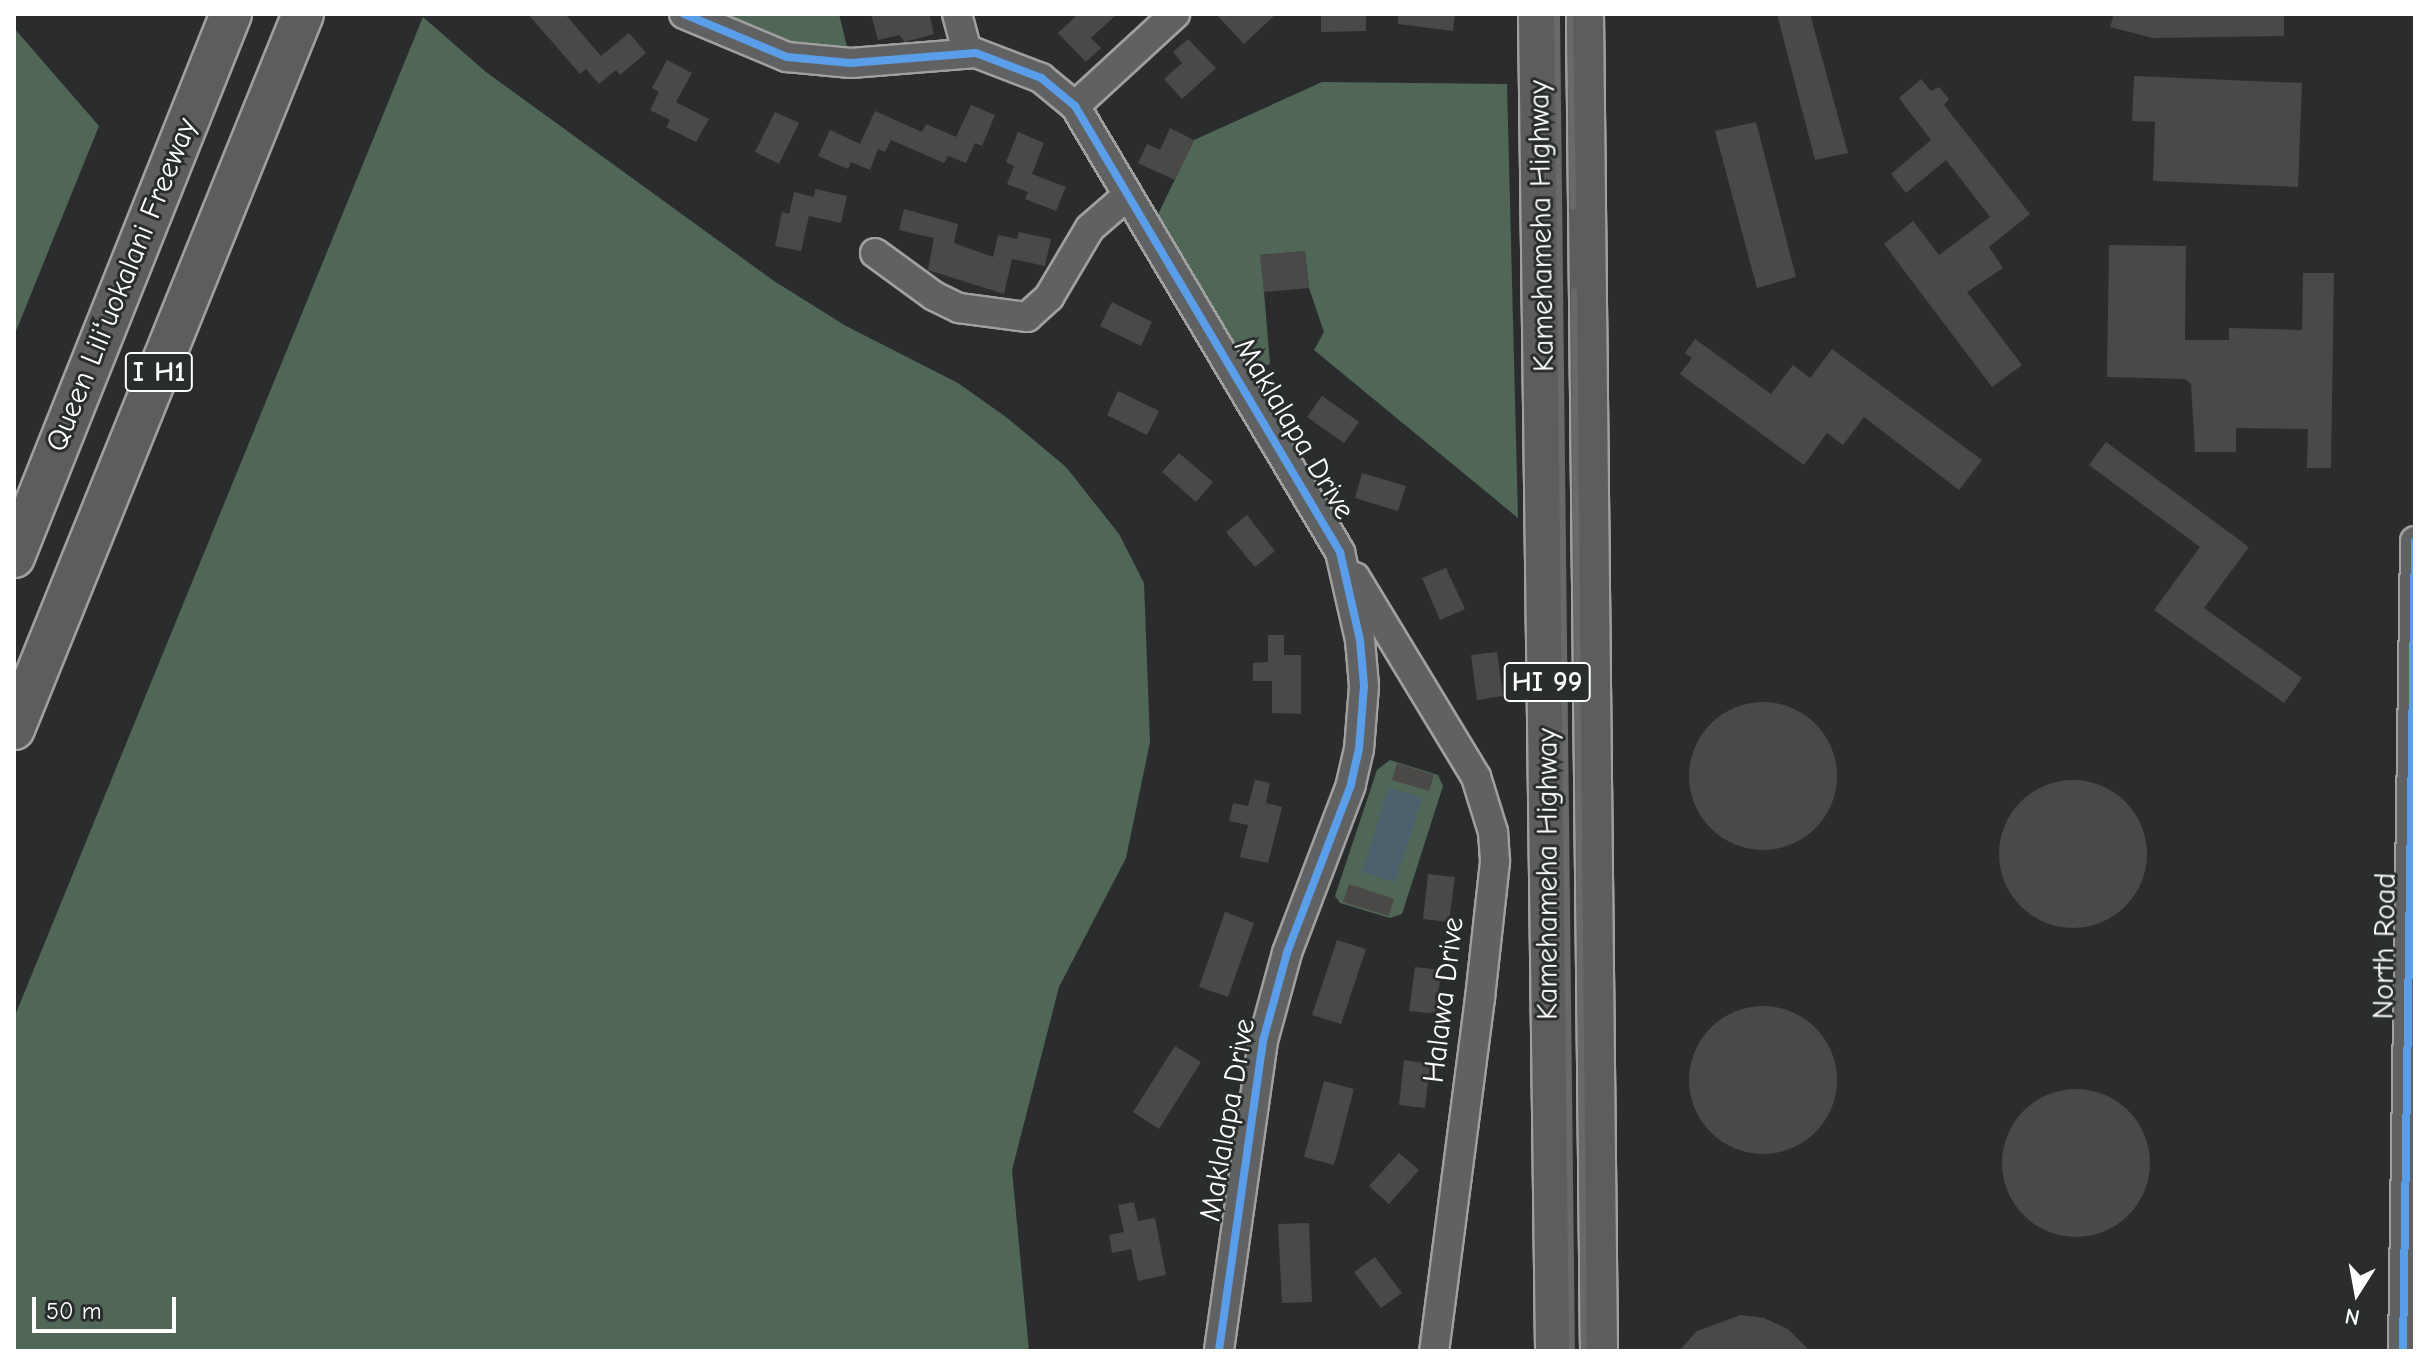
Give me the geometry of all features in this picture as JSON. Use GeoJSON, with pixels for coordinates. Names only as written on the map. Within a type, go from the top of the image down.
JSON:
{"type":"FeatureCollection","features":[{"type":"Feature","properties":{"kind":"highway","name":"Queen Liliʻuokalani Freeway"},"geometry":{"type":"LineString","coordinates":[[14,557],[231,14]]}},
{"type":"Feature","properties":{"kind":"highway","name":"I H1"},"geometry":{"type":"LineString","coordinates":[[14,729],[303,14]]}},
{"type":"Feature","properties":{"kind":"main road","name":"Kamehameha Highway"},"geometry":{"type":"LineString","coordinates":[[1537,14],[1554,1351]]}},
{"type":"Feature","properties":{"kind":"main road","name":"Kamehameha Highway"},"geometry":{"type":"LineString","coordinates":[[1585,14],[1599,1351]]}},
{"type":"Feature","properties":{"kind":"street","name":"Maklalapa Drive"},"geometry":{"type":"LineString","coordinates":[[684,14],[787,57],[851,63],[967,52],[1026,69],[1075,106],[1340,552],[1360,640],[1364,686],[1351,785],[1287,953],[1263,1041],[1219,1351]]}},
{"type":"Feature","properties":{"kind":"street"},"geometry":{"type":"LineString","coordinates":[[957,14],[967,52]]}},
{"type":"Feature","properties":{"kind":"street"},"geometry":{"type":"LineString","coordinates":[[1075,106],[1175,14]]}},
{"type":"Feature","properties":{"kind":"street"},"geometry":{"type":"LineString","coordinates":[[875,253],[959,308],[1027,317],[1049,297],[1090,228],[1127,196]]}},
{"type":"Feature","properties":{"kind":"street","name":"North Road"},"geometry":{"type":"LineString","coordinates":[[2403,1351],[2415,541]]}},
{"type":"Feature","properties":{"kind":"street","name":"Halawa Drive"},"geometry":{"type":"LineString","coordinates":[[1340,552],[1476,777],[1486,805],[1495,862],[1434,1351]]}},
{"type":"Feature","properties":{"kind":"street"},"geometry":{"type":"LineString","coordinates":[[1364,686],[1386,673],[1415,675]]}},
{"type":"Feature","properties":{"kind":"green space"},"geometry":{"type":"Polygon","coordinates":[[[684,14],[839,14],[851,63],[684,14]]]}},
{"type":"Feature","properties":{"kind":"green space"},"geometry":{"type":"Polygon","coordinates":[[[423,17],[486,72],[774,281],[846,326],[958,383],[1006,417],[1066,467],[1119,534],[1144,583],[1150,742],[1126,858],[1059,987],[1012,1170],[1029,1351],[14,1351],[14,1018],[423,17]]]}},
{"type":"Feature","properties":{"kind":"green space"},"geometry":{"type":"Polygon","coordinates":[[[14,28],[99,126],[14,336],[14,28]]]}},
{"type":"Feature","properties":{"kind":"green space"},"geometry":{"type":"Polygon","coordinates":[[[1322,82],[1507,84],[1518,518],[1314,350],[1324,332],[1309,288],[1305,251],[1261,255],[1270,364],[1234,375],[1149,233],[1194,140],[1322,82]]]}},
{"type":"Feature","properties":{"kind":"green space"},"geometry":{"type":"Polygon","coordinates":[[[1390,760],[1438,775],[1443,786],[1402,914],[1390,918],[1340,903],[1335,896],[1377,770],[1390,760]]]}},
{"type":"Feature","properties":{"kind":"water"},"geometry":{"type":"Polygon","coordinates":[[[1389,787],[1422,798],[1395,882],[1362,872],[1389,787]]]}},
{"type":"Feature","properties":{"kind":"building"},"geometry":{"type":"Polygon","coordinates":[[[528,14],[565,14],[601,56],[629,33],[646,53],[620,75],[616,70],[599,84],[586,69],[580,74],[528,14]]]}},
{"type":"Feature","properties":{"kind":"building"},"geometry":{"type":"Polygon","coordinates":[[[871,14],[929,14],[934,34],[905,42],[899,35],[878,40],[871,14]]]}},
{"type":"Feature","properties":{"kind":"building"},"geometry":{"type":"Polygon","coordinates":[[[1078,14],[1117,14],[1091,38],[1101,48],[1086,62],[1058,33],[1078,14]]]}},
{"type":"Feature","properties":{"kind":"building"},"geometry":{"type":"Polygon","coordinates":[[[1216,14],[1276,14],[1244,44],[1216,14]]]}},
{"type":"Feature","properties":{"kind":"building"},"geometry":{"type":"Polygon","coordinates":[[[1321,14],[1366,14],[1366,31],[1321,32],[1321,14]]]}},
{"type":"Feature","properties":{"kind":"building"},"geometry":{"type":"Polygon","coordinates":[[[1398,14],[1455,14],[1453,31],[1398,24],[1398,14]]]}},
{"type":"Feature","properties":{"kind":"building"},"geometry":{"type":"Polygon","coordinates":[[[1777,14],[1810,14],[1848,153],[1815,160],[1777,14]]]}},
{"type":"Feature","properties":{"kind":"building"},"geometry":{"type":"Polygon","coordinates":[[[2114,14],[2284,14],[2284,36],[2153,38],[2110,27],[2114,14]]]}},
{"type":"Feature","properties":{"kind":"building"},"geometry":{"type":"Polygon","coordinates":[[[1188,39],[1216,68],[1182,99],[1164,79],[1182,63],[1173,52],[1188,39]]]}},
{"type":"Feature","properties":{"kind":"building"},"geometry":{"type":"Polygon","coordinates":[[[667,60],[692,73],[676,102],[709,119],[696,142],[666,127],[670,120],[650,110],[659,92],[652,88],[667,60]]]}},
{"type":"Feature","properties":{"kind":"building"},"geometry":{"type":"Polygon","coordinates":[[[2134,76],[2302,83],[2298,187],[2153,181],[2155,122],[2132,121],[2134,76]]]}},
{"type":"Feature","properties":{"kind":"building"},"geometry":{"type":"Polygon","coordinates":[[[1921,79],[1931,91],[1939,87],[1949,99],[1944,105],[2030,214],[1989,247],[2003,268],[1967,292],[2022,365],[1992,387],[1884,244],[1913,221],[1939,255],[1990,217],[1946,160],[1906,193],[1891,174],[1931,140],[1899,98],[1921,79]]]}},
{"type":"Feature","properties":{"kind":"building"},"geometry":{"type":"Polygon","coordinates":[[[971,105],[995,115],[982,146],[975,143],[966,163],[948,156],[944,163],[891,140],[885,152],[878,149],[870,170],[851,162],[848,169],[818,156],[830,130],[860,144],[875,111],[922,132],[926,124],[956,137],[971,105]]]}},
{"type":"Feature","properties":{"kind":"building"},"geometry":{"type":"Polygon","coordinates":[[[775,112],[799,123],[779,164],[755,152],[775,112]]]}},
{"type":"Feature","properties":{"kind":"building"},"geometry":{"type":"Polygon","coordinates":[[[1756,122],[1796,277],[1757,288],[1715,131],[1756,122]]]}},
{"type":"Feature","properties":{"kind":"building"},"geometry":{"type":"Polygon","coordinates":[[[1170,128],[1194,140],[1175,180],[1138,163],[1147,144],[1160,150],[1170,128]]]}},
{"type":"Feature","properties":{"kind":"building"},"geometry":{"type":"Polygon","coordinates":[[[1018,132],[1044,143],[1032,174],[1066,187],[1056,211],[1025,199],[1028,192],[1007,184],[1014,166],[1006,162],[1018,132]]]}},
{"type":"Feature","properties":{"kind":"building"},"geometry":{"type":"Polygon","coordinates":[[[815,189],[847,196],[841,223],[809,216],[801,251],[775,246],[782,212],[789,214],[794,192],[814,197],[815,189]]]}},
{"type":"Feature","properties":{"kind":"building"},"geometry":{"type":"Polygon","coordinates":[[[904,209],[958,224],[954,243],[993,257],[998,235],[1017,239],[1019,232],[1051,239],[1045,266],[1012,259],[1004,294],[928,270],[934,238],[899,230],[904,209]]]}},
{"type":"Feature","properties":{"kind":"building"},"geometry":{"type":"Polygon","coordinates":[[[2109,245],[2186,246],[2185,340],[2229,340],[2229,328],[2302,330],[2303,273],[2334,273],[2331,468],[2307,468],[2308,429],[2236,428],[2236,452],[2195,452],[2191,384],[2185,379],[2107,377],[2109,245]]]}},
{"type":"Feature","properties":{"kind":"building"},"geometry":{"type":"Polygon","coordinates":[[[1305,251],[1309,288],[1264,292],[1260,255],[1305,251]]]}},
{"type":"Feature","properties":{"kind":"building"},"geometry":{"type":"Polygon","coordinates":[[[1112,302],[1152,322],[1141,346],[1100,326],[1112,302]]]}},
{"type":"Feature","properties":{"kind":"building"},"geometry":{"type":"Polygon","coordinates":[[[1695,339],[1771,394],[1793,365],[1810,378],[1832,349],[1982,460],[1959,490],[1864,417],[1843,445],[1827,433],[1804,465],[1680,374],[1692,358],[1685,353],[1695,339]]]}},
{"type":"Feature","properties":{"kind":"building"},"geometry":{"type":"Polygon","coordinates":[[[1118,391],[1159,411],[1147,435],[1107,415],[1118,391]]]}},
{"type":"Feature","properties":{"kind":"building"},"geometry":{"type":"Polygon","coordinates":[[[1322,396],[1359,422],[1344,443],[1307,417],[1322,396]]]}},
{"type":"Feature","properties":{"kind":"building"},"geometry":{"type":"Polygon","coordinates":[[[2106,442],[2249,547],[2204,608],[2302,678],[2284,703],[2154,610],[2200,547],[2089,465],[2106,442]]]}},
{"type":"Feature","properties":{"kind":"building"},"geometry":{"type":"Polygon","coordinates":[[[1179,453],[1213,482],[1196,502],[1162,472],[1179,453]]]}},
{"type":"Feature","properties":{"kind":"building"},"geometry":{"type":"Polygon","coordinates":[[[1362,473],[1406,486],[1398,511],[1355,498],[1362,473]]]}},
{"type":"Feature","properties":{"kind":"building"},"geometry":{"type":"Polygon","coordinates":[[[1247,515],[1275,551],[1255,567],[1226,532],[1247,515]]]}},
{"type":"Feature","properties":{"kind":"building"},"geometry":{"type":"Polygon","coordinates":[[[1446,568],[1465,609],[1440,620],[1422,578],[1446,568]]]}},
{"type":"Feature","properties":{"kind":"building"},"geometry":{"type":"Polygon","coordinates":[[[1268,635],[1284,635],[1284,655],[1301,655],[1301,714],[1272,713],[1272,681],[1253,681],[1253,663],[1268,662],[1268,635]]]}},
{"type":"Feature","properties":{"kind":"building"},"geometry":{"type":"Polygon","coordinates":[[[1497,652],[1503,696],[1477,700],[1471,655],[1497,652]]]}},
{"type":"Feature","properties":{"kind":"building"},"geometry":{"type":"Polygon","coordinates":[[[1763,702],[1791,707],[1816,723],[1832,748],[1837,776],[1832,804],[1816,829],[1791,845],[1763,850],[1735,845],[1710,829],[1694,804],[1689,776],[1694,748],[1710,723],[1735,707],[1763,702]]]}},
{"type":"Feature","properties":{"kind":"building"},"geometry":{"type":"Polygon","coordinates":[[[1397,763],[1434,775],[1429,791],[1392,780],[1397,763]]]}},
{"type":"Feature","properties":{"kind":"building"},"geometry":{"type":"Polygon","coordinates":[[[1255,780],[1270,783],[1266,803],[1282,807],[1268,863],[1240,857],[1248,825],[1229,821],[1233,803],[1248,806],[1255,780]]]}},
{"type":"Feature","properties":{"kind":"building"},"geometry":{"type":"Polygon","coordinates":[[[2073,780],[2101,785],[2126,801],[2142,826],[2147,854],[2142,882],[2126,907],[2101,923],[2073,928],[2045,923],[2020,907],[2004,882],[1999,854],[2004,826],[2020,801],[2045,785],[2073,780]]]}},
{"type":"Feature","properties":{"kind":"building"},"geometry":{"type":"Polygon","coordinates":[[[1428,874],[1455,877],[1449,922],[1423,919],[1428,874]]]}},
{"type":"Feature","properties":{"kind":"building"},"geometry":{"type":"Polygon","coordinates":[[[1349,884],[1394,899],[1389,916],[1343,902],[1349,884]]]}},
{"type":"Feature","properties":{"kind":"building"},"geometry":{"type":"Polygon","coordinates":[[[1225,912],[1254,923],[1228,997],[1199,987],[1225,912]]]}},
{"type":"Feature","properties":{"kind":"building"},"geometry":{"type":"Polygon","coordinates":[[[1337,940],[1366,949],[1341,1024],[1312,1015],[1337,940]]]}},
{"type":"Feature","properties":{"kind":"building"},"geometry":{"type":"Polygon","coordinates":[[[1415,967],[1441,970],[1436,1014],[1409,1011],[1415,967]]]}},
{"type":"Feature","properties":{"kind":"building"},"geometry":{"type":"Polygon","coordinates":[[[1763,1006],[1791,1011],[1816,1027],[1832,1052],[1837,1080],[1832,1108],[1816,1133],[1791,1149],[1763,1154],[1735,1149],[1710,1133],[1694,1108],[1689,1080],[1694,1052],[1710,1027],[1735,1011],[1763,1006]]]}},
{"type":"Feature","properties":{"kind":"building"},"geometry":{"type":"Polygon","coordinates":[[[1175,1046],[1201,1062],[1159,1129],[1133,1112],[1175,1046]]]}},
{"type":"Feature","properties":{"kind":"building"},"geometry":{"type":"Polygon","coordinates":[[[1404,1060],[1430,1064],[1425,1108],[1399,1105],[1404,1060]]]}},
{"type":"Feature","properties":{"kind":"building"},"geometry":{"type":"Polygon","coordinates":[[[1324,1081],[1354,1089],[1334,1165],[1304,1157],[1324,1081]]]}},
{"type":"Feature","properties":{"kind":"building"},"geometry":{"type":"Polygon","coordinates":[[[2076,1089],[2104,1094],[2129,1110],[2145,1135],[2150,1163],[2145,1191],[2129,1216],[2104,1232],[2076,1237],[2048,1232],[2023,1216],[2007,1191],[2002,1163],[2007,1135],[2023,1110],[2048,1094],[2076,1089]]]}},
{"type":"Feature","properties":{"kind":"building"},"geometry":{"type":"Polygon","coordinates":[[[1399,1153],[1419,1170],[1389,1204],[1369,1186],[1399,1153]]]}},
{"type":"Feature","properties":{"kind":"building"},"geometry":{"type":"Polygon","coordinates":[[[1134,1202],[1138,1221],[1155,1218],[1166,1275],[1138,1281],[1131,1249],[1112,1253],[1109,1235],[1124,1232],[1118,1205],[1134,1202]]]}},
{"type":"Feature","properties":{"kind":"building"},"geometry":{"type":"Polygon","coordinates":[[[1309,1223],[1312,1302],[1282,1303],[1278,1224],[1309,1223]]]}},
{"type":"Feature","properties":{"kind":"building"},"geometry":{"type":"Polygon","coordinates":[[[1375,1257],[1402,1293],[1381,1308],[1354,1272],[1375,1257]]]}},
{"type":"Feature","properties":{"kind":"building"},"geometry":{"type":"Polygon","coordinates":[[[1741,1315],[1764,1318],[1788,1329],[1810,1351],[1679,1351],[1697,1331],[1741,1315]]]}},
{"type":"Feature","properties":{"kind":"railway"},"geometry":{"type":"LineString","coordinates":[[1557,14],[1572,1351]]}},
{"type":"Feature","properties":{"kind":"railway"},"geometry":{"type":"LineString","coordinates":[[1570,14],[1573,207]]}},
{"type":"Feature","properties":{"kind":"railway"},"geometry":{"type":"LineString","coordinates":[[1574,291],[1584,1351]]}},
{"type":"Feature","properties":{"kind":"cycle path"},"geometry":{"type":"LineString","coordinates":[[684,14],[787,57],[851,63],[976,53],[1041,78],[1075,106],[1340,552],[1360,640],[1364,686],[1359,749],[1351,785],[1287,953],[1263,1041],[1219,1351]]}},
{"type":"Feature","properties":{"kind":"cycle path"},"geometry":{"type":"LineString","coordinates":[[2403,1351],[2415,541]]}}]}
